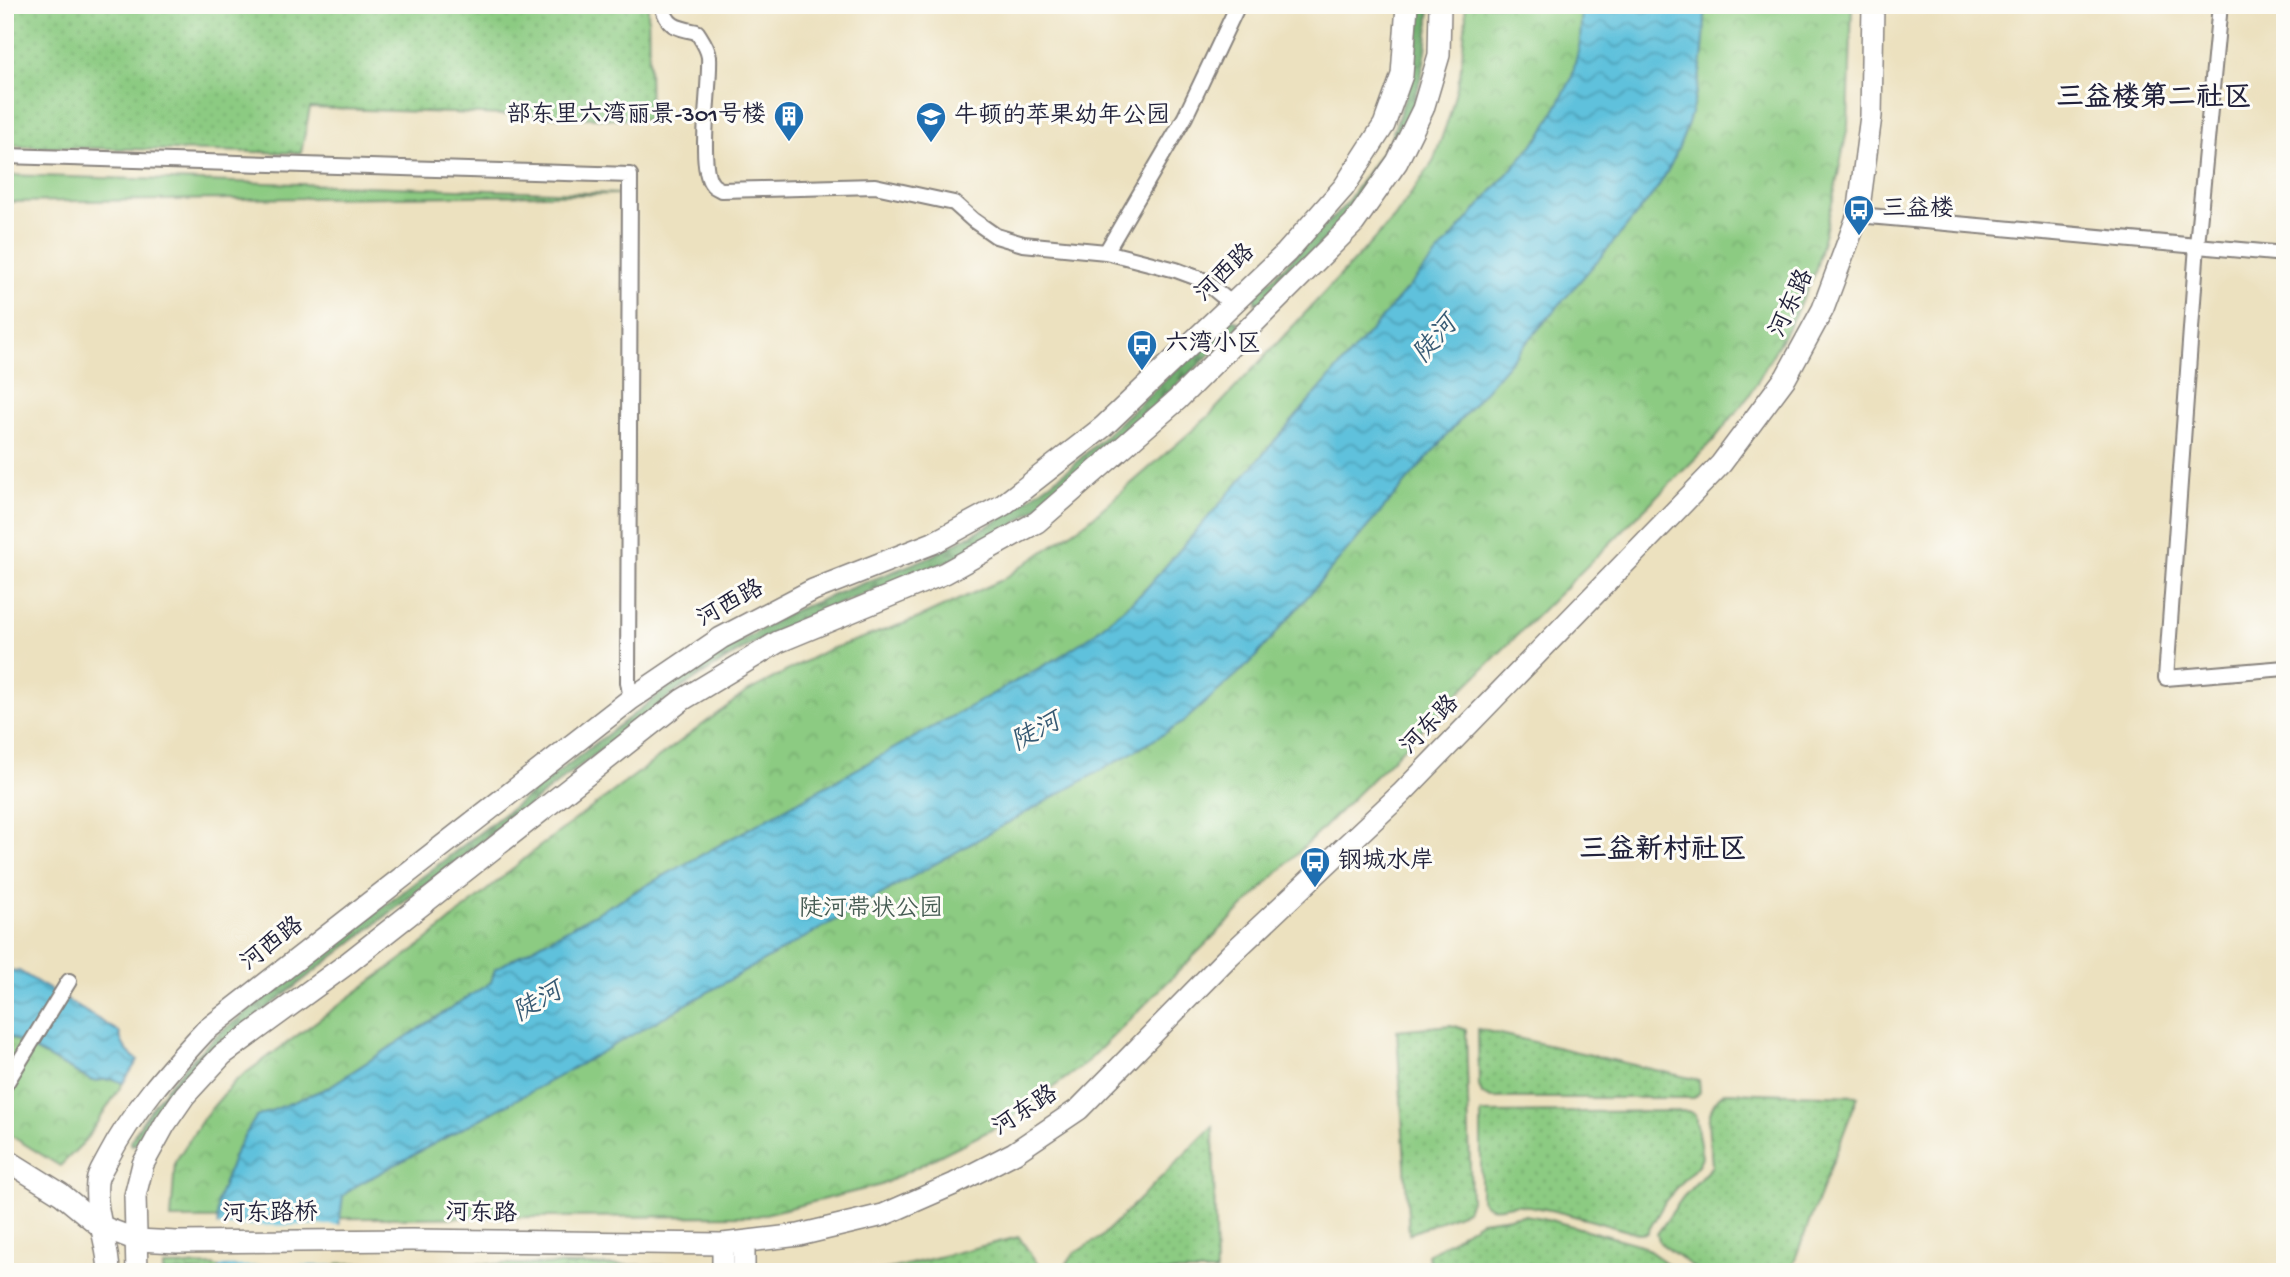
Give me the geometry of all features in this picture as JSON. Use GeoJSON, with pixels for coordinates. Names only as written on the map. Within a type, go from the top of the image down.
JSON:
{"type":"FeatureCollection","features":[{"type":"Feature","properties":{"kind":"main road","name":"河西路"},"geometry":{"type":"LineString","coordinates":[[109,1272],[109,1260],[97,1206],[97,1179],[121,1133],[162,1078],[205,1031],[631,699],[721,638],[813,590],[933,543],[1003,505],[1103,427],[1286,253],[1344,187],[1384,125],[1402,75],[1407,5]]}},
{"type":"Feature","properties":{"kind":"main road"},"geometry":{"type":"LineString","coordinates":[[137,1272],[135,1196],[143,1164],[185,1095],[222,1055],[344,966],[682,700],[778,642],[945,573],[1037,522],[1177,400],[1354,223],[1398,162],[1423,109],[1439,55],[1440,5]]}},
{"type":"Feature","properties":{"kind":"main road","name":"河东路"},"geometry":{"type":"LineString","coordinates":[[363,1240],[733,1243],[799,1235],[883,1215],[954,1184],[1014,1153],[1079,1109],[1230,956],[1401,794],[1721,464],[1786,377],[1823,309],[1858,215],[1871,116],[1873,5]]}},
{"type":"Feature","properties":{"kind":"main road"},"geometry":{"type":"LineString","coordinates":[[1232,304],[1256,320]]}},
{"type":"Feature","properties":{"kind":"main road","name":"河东路桥"},"geometry":{"type":"LineString","coordinates":[[5,1159],[61,1194],[100,1226],[136,1240],[363,1240]]}},
{"type":"Feature","properties":{"kind":"main road"},"geometry":{"type":"LineString","coordinates":[[723,1272],[733,1243]]}},
{"type":"Feature","properties":{"kind":"main road"},"geometry":{"type":"LineString","coordinates":[[733,1243],[744,1272]]}},
{"type":"Feature","properties":{"kind":"street"},"geometry":{"type":"LineString","coordinates":[[663,5],[665,17],[675,27],[697,32],[705,44],[709,57],[705,104],[706,171],[711,184],[721,190],[875,186],[954,203],[972,220],[996,236],[1023,244],[1106,252],[1176,270],[1203,280],[1232,304]]}},
{"type":"Feature","properties":{"kind":"street"},"geometry":{"type":"LineString","coordinates":[[1106,252],[1185,117],[1238,5]]}},
{"type":"Feature","properties":{"kind":"street"},"geometry":{"type":"LineString","coordinates":[[2220,5],[2197,245],[2166,678],[2285,668]]}},
{"type":"Feature","properties":{"kind":"street"},"geometry":{"type":"LineString","coordinates":[[5,156],[630,175],[628,682],[631,699]]}},
{"type":"Feature","properties":{"kind":"street"},"geometry":{"type":"LineString","coordinates":[[1858,215],[2285,254]]}},
{"type":"Feature","properties":{"kind":"street"},"geometry":{"type":"LineString","coordinates":[[5,1085],[69,981]]}},
{"type":"Feature","properties":{"kind":"green space"},"geometry":{"type":"Polygon","coordinates":[[[5,5],[648,5],[650,120],[310,108],[301,153],[5,146],[5,5]]]}},
{"type":"Feature","properties":{"kind":"green space"},"geometry":{"type":"Polygon","coordinates":[[[1418,5],[1430,5],[1426,50],[1417,93],[1392,154],[1369,190],[1341,223],[1265,300],[1255,304],[1255,296],[1345,205],[1391,138],[1411,80],[1419,21],[1418,5]]]}},
{"type":"Feature","properties":{"kind":"green space","name":"陡河带状公园"},"geometry":{"type":"Polygon","coordinates":[[[1465,5],[1852,5],[1848,126],[1815,273],[1789,326],[1749,396],[1712,442],[1085,1064],[1003,1124],[881,1185],[757,1216],[171,1219],[175,1162],[205,1116],[235,1081],[425,942],[535,850],[745,693],[825,651],[914,620],[1002,580],[1088,521],[1209,416],[1394,218],[1433,162],[1460,75],[1465,5]]]}},
{"type":"Feature","properties":{"kind":"green space"},"geometry":{"type":"Polygon","coordinates":[[[5,175],[620,194],[5,202],[5,175]]]}},
{"type":"Feature","properties":{"kind":"green space"},"geometry":{"type":"Polygon","coordinates":[[[1231,319],[1238,321],[1240,327],[1078,474],[1011,526],[966,553],[827,608],[773,633],[673,694],[223,1042],[199,1065],[138,1143],[132,1145],[130,1142],[139,1126],[159,1098],[180,1072],[217,1035],[674,683],[793,611],[930,557],[999,520],[1069,469],[1231,319]]]}},
{"type":"Feature","properties":{"kind":"green space"},"geometry":{"type":"Polygon","coordinates":[[[1451,1025],[1466,1030],[1471,1201],[1466,1211],[1409,1234],[1397,1030],[1451,1025]]]}},
{"type":"Feature","properties":{"kind":"green space"},"geometry":{"type":"Polygon","coordinates":[[[1478,1029],[1699,1080],[1700,1092],[1694,1098],[1491,1098],[1482,1094],[1479,1086],[1478,1029]]]}},
{"type":"Feature","properties":{"kind":"green space"},"geometry":{"type":"Polygon","coordinates":[[[5,1034],[92,1081],[113,1079],[123,1083],[85,1141],[60,1166],[5,1132],[5,1034]]]}},
{"type":"Feature","properties":{"kind":"green space"},"geometry":{"type":"Polygon","coordinates":[[[1725,1092],[1858,1096],[1790,1272],[1700,1272],[1660,1243],[1657,1234],[1683,1197],[1712,1166],[1709,1116],[1717,1099],[1725,1092]]]}},
{"type":"Feature","properties":{"kind":"green space"},"geometry":{"type":"Polygon","coordinates":[[[1687,1111],[1695,1114],[1702,1157],[1666,1200],[1647,1233],[1639,1234],[1536,1207],[1515,1205],[1495,1208],[1481,1200],[1481,1113],[1687,1111]]]}},
{"type":"Feature","properties":{"kind":"green space"},"geometry":{"type":"Polygon","coordinates":[[[1213,1126],[1216,1272],[1073,1272],[1067,1263],[1074,1253],[1100,1238],[1213,1126]]]}},
{"type":"Feature","properties":{"kind":"green space"},"geometry":{"type":"Polygon","coordinates":[[[1524,1215],[1641,1245],[1679,1272],[1431,1272],[1428,1255],[1481,1221],[1524,1215]]]}},
{"type":"Feature","properties":{"kind":"green space"},"geometry":{"type":"Polygon","coordinates":[[[1019,1237],[1043,1272],[875,1272],[894,1268],[1019,1237]]]}},
{"type":"Feature","properties":{"kind":"green space"},"geometry":{"type":"Polygon","coordinates":[[[390,1263],[695,1266],[700,1272],[163,1272],[163,1266],[390,1263]]]}},
{"type":"Feature","properties":{"kind":"water","name":"陡河"},"geometry":{"type":"Polygon","coordinates":[[[1582,5],[1705,5],[1703,53],[1695,100],[1670,167],[1654,193],[1624,230],[1251,662],[1182,723],[1137,750],[554,1079],[352,1188],[343,1196],[333,1272],[219,1272],[217,1202],[236,1150],[256,1117],[327,1088],[491,982],[495,969],[1054,660],[1091,636],[1143,592],[1542,134],[1571,80],[1580,43],[1582,5]]]}},
{"type":"Feature","properties":{"kind":"water"},"geometry":{"type":"Polygon","coordinates":[[[5,970],[19,971],[119,1032],[125,1048],[138,1060],[123,1083],[113,1079],[92,1081],[5,1034],[5,970]]]}},
{"type":"Feature","properties":{"kind":"pier"},"geometry":{"type":"Polygon","coordinates":[[[342,1225],[336,1265],[215,1266],[214,1226],[342,1225]]]}},
{"type":"Feature","properties":{"kind":"place","name":"部东里六湾丽景-301号楼"},"geometry":{"type":"Point","coordinates":[789,143]}},
{"type":"Feature","properties":{"kind":"place","name":"牛顿的苹果幼年公园"},"geometry":{"type":"Point","coordinates":[931,144]}},
{"type":"Feature","properties":{"kind":"place","name":"三益楼"},"geometry":{"type":"Point","coordinates":[1859,237]}},
{"type":"Feature","properties":{"kind":"place","name":"六湾小区"},"geometry":{"type":"Point","coordinates":[1142,372]}},
{"type":"Feature","properties":{"kind":"place","name":"钢城水岸"},"geometry":{"type":"Point","coordinates":[1315,889]}},
{"type":"Feature","properties":{"kind":"district","name":"三益楼第二社区"},"geometry":{"type":"Point","coordinates":[2154,99]}},
{"type":"Feature","properties":{"kind":"district","name":"三益新村社区"},"geometry":{"type":"Point","coordinates":[1663,851]}}]}
